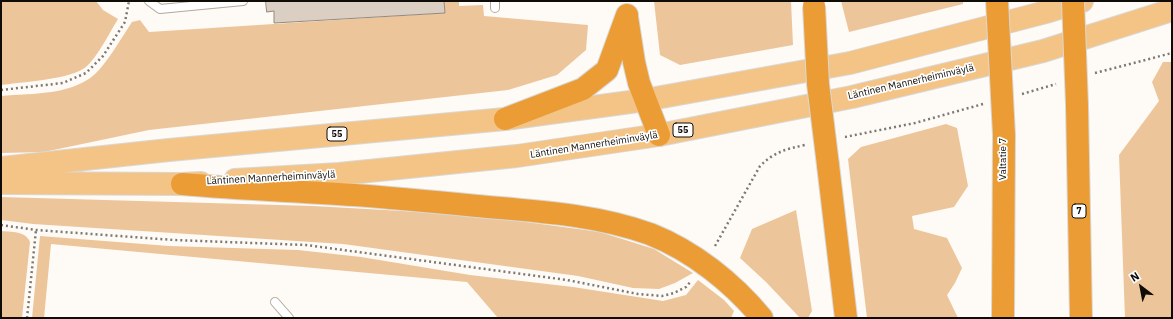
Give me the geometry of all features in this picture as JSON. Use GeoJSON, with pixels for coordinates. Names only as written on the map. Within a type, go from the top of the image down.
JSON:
{"type":"FeatureCollection","features":[{"type":"Feature","properties":{"kind":"highway","name":"Valtatie 7"},"geometry":{"type":"LineString","coordinates":[[997,1],[1004,135],[1003,318]]}},
{"type":"Feature","properties":{"kind":"highway","name":"7"},"geometry":{"type":"LineString","coordinates":[[1073,1],[1077,104],[1081,318]]}},
{"type":"Feature","properties":{"kind":"highway"},"geometry":{"type":"LineString","coordinates":[[814,3],[818,84],[846,318]]}},
{"type":"Feature","properties":{"kind":"highway"},"geometry":{"type":"LineString","coordinates":[[627,8],[634,62],[645,100],[659,135]]}},
{"type":"Feature","properties":{"kind":"highway"},"geometry":{"type":"LineString","coordinates":[[505,119],[583,89],[607,70],[627,8]]}},
{"type":"Feature","properties":{"kind":"highway"},"geometry":{"type":"LineString","coordinates":[[182,184],[233,189],[355,195],[501,208],[598,219],[649,234],[688,252],[716,273],[751,304],[762,318]]}},
{"type":"Feature","properties":{"kind":"main road","name":"55"},"geometry":{"type":"LineString","coordinates":[[1,168],[177,149],[505,119],[645,100],[850,63],[1046,12],[1082,1]]}},
{"type":"Feature","properties":{"kind":"main road","name":"Läntinen Mannerheiminväylä"},"geometry":{"type":"LineString","coordinates":[[1,183],[182,184],[339,174],[517,156],[659,135],[852,97],[1036,53],[1172,10]]}},
{"type":"Feature","properties":{"kind":"lane"},"geometry":{"type":"LineString","coordinates":[[150,1],[160,9],[243,1]]}},
{"type":"Feature","properties":{"kind":"lane"},"geometry":{"type":"LineString","coordinates":[[275,302],[289,318]]}},
{"type":"Feature","properties":{"kind":"path"},"geometry":{"type":"LineString","coordinates":[[1,90],[64,83],[86,73],[103,56],[125,22],[129,1]]}},
{"type":"Feature","properties":{"kind":"path"},"geometry":{"type":"LineString","coordinates":[[1088,76],[1172,53]]}},
{"type":"Feature","properties":{"kind":"path"},"geometry":{"type":"LineString","coordinates":[[1020,94],[1058,84]]}},
{"type":"Feature","properties":{"kind":"path"},"geometry":{"type":"LineString","coordinates":[[838,139],[915,123],[990,102]]}},
{"type":"Feature","properties":{"kind":"path"},"geometry":{"type":"LineString","coordinates":[[714,249],[760,166],[769,157],[783,150],[807,145]]}},
{"type":"Feature","properties":{"kind":"path"},"geometry":{"type":"LineString","coordinates":[[1,224],[36,230],[174,240],[306,245],[568,280],[638,294],[662,296],[674,293],[686,287],[695,276]]}},
{"type":"Feature","properties":{"kind":"path"},"geometry":{"type":"LineString","coordinates":[[27,318],[36,230]]}},
{"type":"Feature","properties":{"kind":"shaded area"},"geometry":{"type":"Polygon","coordinates":[[[1,1],[96,1],[103,10],[118,19],[97,54],[83,69],[66,76],[1,85],[1,1]]]}},
{"type":"Feature","properties":{"kind":"shaded area"},"geometry":{"type":"Polygon","coordinates":[[[444,1],[459,1],[459,6],[483,5],[484,16],[588,25],[586,50],[557,75],[508,90],[149,130],[44,152],[1,153],[1,96],[53,92],[78,85],[99,70],[132,22],[140,20],[149,32],[445,13],[444,1]]]}},
{"type":"Feature","properties":{"kind":"shaded area"},"geometry":{"type":"Polygon","coordinates":[[[654,1],[791,1],[793,45],[680,65],[660,55],[654,1]]]}},
{"type":"Feature","properties":{"kind":"shaded area"},"geometry":{"type":"Polygon","coordinates":[[[841,1],[963,1],[963,4],[849,32],[841,1]]]}},
{"type":"Feature","properties":{"kind":"shaded area"},"geometry":{"type":"Polygon","coordinates":[[[1163,62],[1172,62],[1172,318],[1125,318],[1119,155],[1159,101],[1152,82],[1163,62]]]}},
{"type":"Feature","properties":{"kind":"shaded area"},"geometry":{"type":"Polygon","coordinates":[[[946,124],[957,128],[968,186],[954,207],[912,216],[914,229],[947,238],[962,268],[947,295],[958,318],[867,318],[848,159],[861,147],[946,124]]]}},
{"type":"Feature","properties":{"kind":"shaded area"},"geometry":{"type":"Polygon","coordinates":[[[1,197],[313,206],[474,215],[600,232],[654,249],[693,273],[675,283],[659,289],[633,288],[578,276],[343,244],[33,224],[1,220],[1,197]]]}},
{"type":"Feature","properties":{"kind":"shaded area"},"geometry":{"type":"Polygon","coordinates":[[[796,210],[812,311],[808,318],[800,318],[766,282],[740,258],[752,229],[796,210]]]}},
{"type":"Feature","properties":{"kind":"shaded area"},"geometry":{"type":"Polygon","coordinates":[[[1,231],[22,234],[28,238],[30,242],[22,318],[1,318],[1,231]]]}},
{"type":"Feature","properties":{"kind":"shaded area"},"geometry":{"type":"Polygon","coordinates":[[[40,236],[169,246],[298,250],[361,257],[470,275],[573,287],[663,301],[686,295],[698,280],[724,300],[734,311],[731,318],[498,318],[467,282],[51,244],[44,318],[32,318],[40,236]]]}},
{"type":"Feature","properties":{"kind":"building"},"geometry":{"type":"Polygon","coordinates":[[[266,1],[444,1],[445,13],[274,23],[274,11],[267,12],[266,1]]]}}]}
